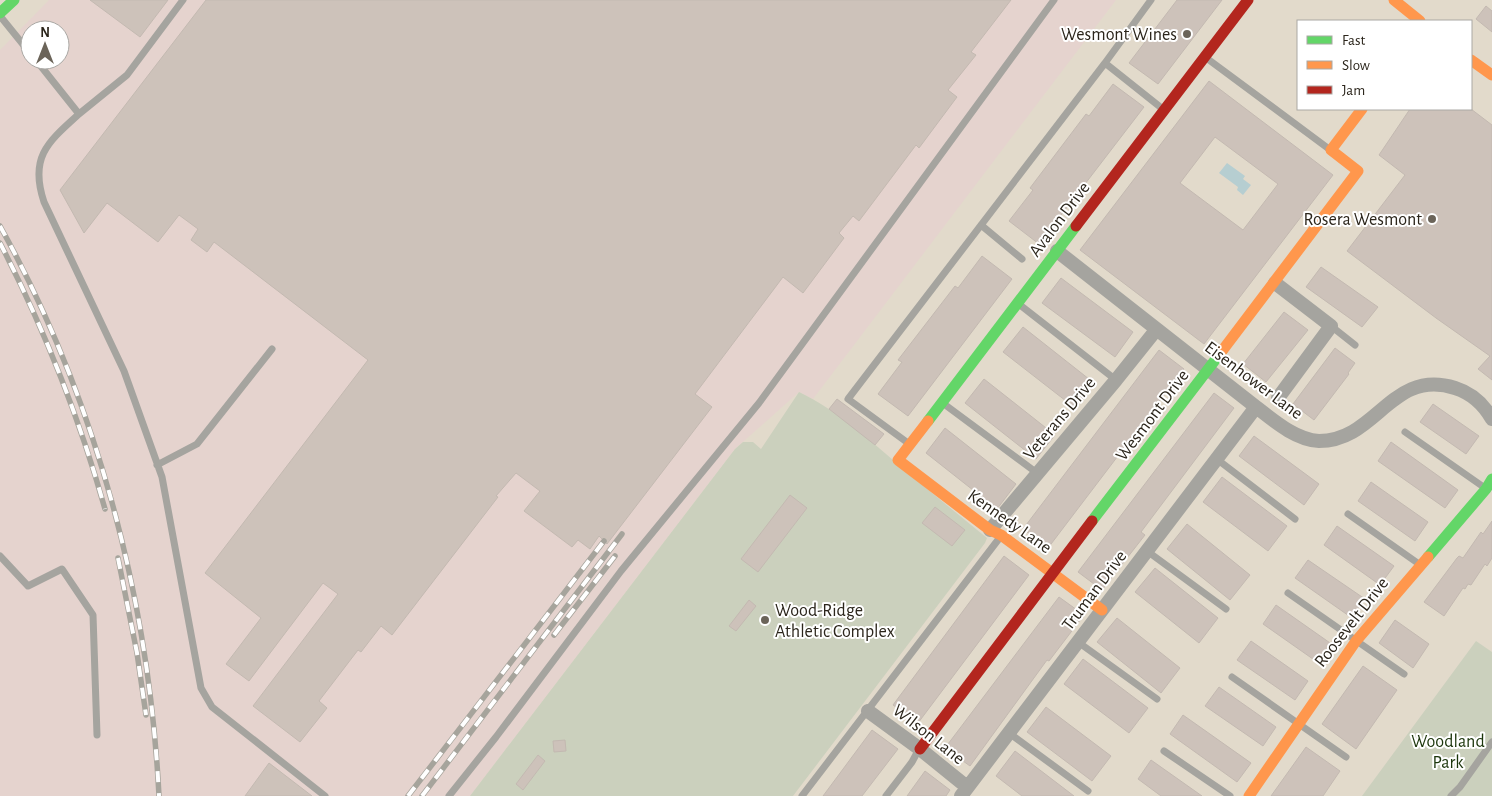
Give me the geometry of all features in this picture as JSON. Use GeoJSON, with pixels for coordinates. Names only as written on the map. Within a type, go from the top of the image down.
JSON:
{"type":"FeatureCollection","features":[{"type":"Feature","properties":{"kind":"street"},"geometry":{"type":"LineString","coordinates":[[0,14],[14,0]]}},
{"type":"Feature","properties":{"kind":"street","name":"Avalon Drive"},"geometry":{"type":"LineString","coordinates":[[898,460],[1248,0]]}},
{"type":"Feature","properties":{"kind":"street"},"geometry":{"type":"LineString","coordinates":[[1396,1],[1419,20]]}},
{"type":"Feature","properties":{"kind":"street"},"geometry":{"type":"LineString","coordinates":[[1472,61],[1492,76]]}},
{"type":"Feature","properties":{"kind":"street"},"geometry":{"type":"LineString","coordinates":[[1331,150],[1361,110]]}},
{"type":"Feature","properties":{"kind":"street","name":"Wesmont Drive"},"geometry":{"type":"LineString","coordinates":[[920,749],[1358,171],[1331,150]]}},
{"type":"Feature","properties":{"kind":"street","name":"Eisenhower Lane"},"geometry":{"type":"LineString","coordinates":[[1057,251],[1256,407],[1284,428],[1306,439],[1331,440],[1344,437],[1358,430],[1396,397],[1415,387],[1431,384],[1446,385],[1472,396],[1483,406],[1492,419]]}},
{"type":"Feature","properties":{"kind":"street"},"geometry":{"type":"LineString","coordinates":[[1275,283],[1331,326],[1278,398]]}},
{"type":"Feature","properties":{"kind":"street","name":"Veterans Drive"},"geometry":{"type":"LineString","coordinates":[[996,533],[1037,473],[1156,330]]}},
{"type":"Feature","properties":{"kind":"street","name":"Truman Drive"},"geometry":{"type":"LineString","coordinates":[[964,792],[1147,550],[1218,460],[1256,407]]}},
{"type":"Feature","properties":{"kind":"street","name":"Kennedy Lane"},"geometry":{"type":"LineString","coordinates":[[898,460],[1102,610]]}},
{"type":"Feature","properties":{"kind":"street","name":"Roosevelt Drive"},"geometry":{"type":"LineString","coordinates":[[1248,796],[1356,641],[1489,484]]}},
{"type":"Feature","properties":{"kind":"street","name":"Wilson Lane"},"geometry":{"type":"LineString","coordinates":[[868,711],[920,749],[964,792]]}},
{"type":"Feature","properties":{"kind":"lane"},"geometry":{"type":"LineString","coordinates":[[183,0],[127,75],[59,132],[44,151],[39,163],[39,188],[124,371],[162,477],[201,688],[212,707],[325,796]]}},
{"type":"Feature","properties":{"kind":"lane"},"geometry":{"type":"LineString","coordinates":[[449,796],[496,737],[621,571],[759,404],[1054,0]]}},
{"type":"Feature","properties":{"kind":"lane"},"geometry":{"type":"LineString","coordinates":[[910,444],[848,398],[1105,63],[1151,0]]}},
{"type":"Feature","properties":{"kind":"lane"},"geometry":{"type":"LineString","coordinates":[[0,14],[20,40]]}},
{"type":"Feature","properties":{"kind":"lane"},"geometry":{"type":"LineString","coordinates":[[1205,57],[1331,150]]}},
{"type":"Feature","properties":{"kind":"lane"},"geometry":{"type":"LineString","coordinates":[[1105,63],[1164,110]]}},
{"type":"Feature","properties":{"kind":"lane"},"geometry":{"type":"LineString","coordinates":[[44,70],[79,114]]}},
{"type":"Feature","properties":{"kind":"lane"},"geometry":{"type":"LineString","coordinates":[[981,225],[1022,259]]}},
{"type":"Feature","properties":{"kind":"lane"},"geometry":{"type":"LineString","coordinates":[[1017,303],[1116,380]]}},
{"type":"Feature","properties":{"kind":"lane"},"geometry":{"type":"LineString","coordinates":[[1331,326],[1355,345]]}},
{"type":"Feature","properties":{"kind":"lane"},"geometry":{"type":"LineString","coordinates":[[158,465],[197,444],[272,349]]}},
{"type":"Feature","properties":{"kind":"lane"},"geometry":{"type":"LineString","coordinates":[[942,402],[1037,473]]}},
{"type":"Feature","properties":{"kind":"lane"},"geometry":{"type":"LineString","coordinates":[[1405,432],[1489,484]]}},
{"type":"Feature","properties":{"kind":"lane"},"geometry":{"type":"LineString","coordinates":[[1218,460],[1295,519]]}},
{"type":"Feature","properties":{"kind":"lane"},"geometry":{"type":"LineString","coordinates":[[1348,514],[1420,565]]}},
{"type":"Feature","properties":{"kind":"lane"},"geometry":{"type":"LineString","coordinates":[[802,796],[868,711],[996,533]]}},
{"type":"Feature","properties":{"kind":"lane"},"geometry":{"type":"LineString","coordinates":[[1147,550],[1226,609]]}},
{"type":"Feature","properties":{"kind":"lane"},"geometry":{"type":"LineString","coordinates":[[0,556],[28,586],[62,569],[93,615],[97,735]]}},
{"type":"Feature","properties":{"kind":"lane"},"geometry":{"type":"LineString","coordinates":[[1288,593],[1404,674]]}},
{"type":"Feature","properties":{"kind":"lane"},"geometry":{"type":"LineString","coordinates":[[1078,642],[1157,699]]}},
{"type":"Feature","properties":{"kind":"lane"},"geometry":{"type":"LineString","coordinates":[[1232,677],[1346,757]]}},
{"type":"Feature","properties":{"kind":"lane"},"geometry":{"type":"LineString","coordinates":[[1009,733],[1088,791]]}},
{"type":"Feature","properties":{"kind":"lane"},"geometry":{"type":"LineString","coordinates":[[1451,796],[1460,787],[1492,742]]}},
{"type":"Feature","properties":{"kind":"lane"},"geometry":{"type":"LineString","coordinates":[[886,796],[920,749]]}},
{"type":"Feature","properties":{"kind":"lane"},"geometry":{"type":"LineString","coordinates":[[1164,751],[1230,796]]}},
{"type":"Feature","properties":{"kind":"shaded area"},"geometry":{"type":"Polygon","coordinates":[[[49,0],[1116,0],[813,399],[799,392],[735,449],[470,796],[0,796],[0,50],[20,30],[20,70],[70,70],[70,20],[29,20],[49,0]]]}},
{"type":"Feature","properties":{"kind":"green space","name":"Wood-Ridge Athletic Complex"},"geometry":{"type":"Polygon","coordinates":[[[799,392],[828,408],[855,428],[987,538],[793,796],[470,796],[735,449],[743,442],[753,442],[761,449],[799,392]]]}},
{"type":"Feature","properties":{"kind":"green space","name":"Woodland Park"},"geometry":{"type":"Polygon","coordinates":[[[1476,641],[1492,652],[1492,796],[1362,796],[1476,641]]]}},
{"type":"Feature","properties":{"kind":"water"},"geometry":{"type":"Polygon","coordinates":[[[1227,163],[1245,176],[1243,179],[1251,185],[1243,195],[1237,190],[1238,187],[1219,173],[1227,163]]]}},
{"type":"Feature","properties":{"kind":"building"},"geometry":{"type":"Polygon","coordinates":[[[90,0],[168,0],[140,37],[90,0]]]}},
{"type":"Feature","properties":{"kind":"building"},"geometry":{"type":"Polygon","coordinates":[[[206,0],[1011,0],[971,52],[976,55],[948,90],[957,97],[919,148],[916,145],[859,221],[853,216],[839,233],[844,238],[803,293],[783,277],[695,394],[712,407],[607,544],[599,536],[590,549],[578,540],[572,547],[524,511],[540,491],[516,473],[496,496],[498,497],[392,635],[381,626],[361,652],[358,650],[319,701],[327,708],[300,742],[253,706],[338,594],[323,583],[249,681],[226,664],[261,618],[205,573],[368,360],[214,242],[207,252],[191,240],[198,229],[179,215],[158,242],[107,203],[84,233],[60,190],[206,0]]]}},
{"type":"Feature","properties":{"kind":"building"},"geometry":{"type":"Polygon","coordinates":[[[1177,0],[1222,0],[1158,84],[1129,63],[1177,0]]]}},
{"type":"Feature","properties":{"kind":"building"},"geometry":{"type":"Polygon","coordinates":[[[1486,6],[1492,11],[1492,32],[1476,19],[1486,6]]]}},
{"type":"Feature","properties":{"kind":"building"},"geometry":{"type":"Polygon","coordinates":[[[1209,81],[1333,175],[1204,344],[1080,250],[1209,81]],[[1215,137],[1180,183],[1243,230],[1278,184],[1215,137]]]}},
{"type":"Feature","properties":{"kind":"building"},"geometry":{"type":"Polygon","coordinates":[[[1113,84],[1144,107],[1039,244],[1009,221],[1033,190],[1030,188],[1086,114],[1089,116],[1113,84]]]}},
{"type":"Feature","properties":{"kind":"building","name":"Rosera Wesmont"},"geometry":{"type":"Polygon","coordinates":[[[1409,110],[1472,110],[1492,125],[1492,380],[1478,369],[1490,356],[1347,251],[1405,175],[1379,155],[1409,110]]]}},
{"type":"Feature","properties":{"kind":"building"},"geometry":{"type":"Polygon","coordinates":[[[982,256],[1012,279],[908,416],[878,394],[902,362],[898,360],[955,286],[958,288],[982,256]]]}},
{"type":"Feature","properties":{"kind":"building"},"geometry":{"type":"Polygon","coordinates":[[[1321,267],[1378,307],[1362,327],[1306,287],[1321,267]]]}},
{"type":"Feature","properties":{"kind":"building"},"geometry":{"type":"Polygon","coordinates":[[[1061,278],[1133,332],[1115,357],[1042,303],[1061,278]]]}},
{"type":"Feature","properties":{"kind":"building"},"geometry":{"type":"Polygon","coordinates":[[[1284,312],[1308,330],[1266,382],[1243,364],[1284,312]]]}},
{"type":"Feature","properties":{"kind":"building"},"geometry":{"type":"Polygon","coordinates":[[[1023,327],[1094,383],[1075,408],[1003,352],[1023,327]]]}},
{"type":"Feature","properties":{"kind":"building"},"geometry":{"type":"Polygon","coordinates":[[[1335,348],[1355,363],[1349,374],[1314,420],[1293,404],[1335,348]]]}},
{"type":"Feature","properties":{"kind":"building"},"geometry":{"type":"Polygon","coordinates":[[[1159,350],[1184,369],[1048,548],[1023,529],[1159,350]]]}},
{"type":"Feature","properties":{"kind":"building"},"geometry":{"type":"Polygon","coordinates":[[[984,379],[1055,435],[1036,459],[965,403],[984,379]]]}},
{"type":"Feature","properties":{"kind":"building"},"geometry":{"type":"Polygon","coordinates":[[[1214,393],[1234,408],[1141,532],[1145,535],[1102,590],[1078,572],[1214,393]]]}},
{"type":"Feature","properties":{"kind":"building"},"geometry":{"type":"Polygon","coordinates":[[[837,399],[884,434],[875,445],[829,409],[837,399]]]}},
{"type":"Feature","properties":{"kind":"building"},"geometry":{"type":"Polygon","coordinates":[[[1433,404],[1479,436],[1466,454],[1420,422],[1433,404]]]}},
{"type":"Feature","properties":{"kind":"building"},"geometry":{"type":"Polygon","coordinates":[[[945,428],[1016,484],[997,509],[926,453],[945,428]]]}},
{"type":"Feature","properties":{"kind":"building"},"geometry":{"type":"Polygon","coordinates":[[[1254,436],[1319,484],[1304,505],[1239,456],[1254,436]]]}},
{"type":"Feature","properties":{"kind":"building"},"geometry":{"type":"Polygon","coordinates":[[[1391,442],[1458,490],[1445,508],[1378,461],[1391,442]]]}},
{"type":"Feature","properties":{"kind":"building"},"geometry":{"type":"Polygon","coordinates":[[[1222,477],[1287,526],[1268,551],[1203,502],[1222,477]]]}},
{"type":"Feature","properties":{"kind":"building"},"geometry":{"type":"Polygon","coordinates":[[[1371,482],[1428,522],[1415,541],[1358,501],[1371,482]]]}},
{"type":"Feature","properties":{"kind":"building"},"geometry":{"type":"Polygon","coordinates":[[[790,495],[807,508],[758,572],[741,559],[790,495]]]}},
{"type":"Feature","properties":{"kind":"building"},"geometry":{"type":"Polygon","coordinates":[[[935,507],[965,530],[952,546],[922,523],[935,507]]]}},
{"type":"Feature","properties":{"kind":"building"},"geometry":{"type":"Polygon","coordinates":[[[1492,521],[1492,558],[1487,566],[1485,564],[1471,585],[1468,584],[1465,589],[1463,588],[1444,616],[1424,602],[1457,558],[1459,556],[1463,558],[1481,532],[1483,534],[1492,521]]]}},
{"type":"Feature","properties":{"kind":"building"},"geometry":{"type":"Polygon","coordinates":[[[1187,524],[1250,575],[1230,600],[1167,549],[1187,524]]]}},
{"type":"Feature","properties":{"kind":"building"},"geometry":{"type":"Polygon","coordinates":[[[1337,526],[1394,566],[1380,585],[1324,545],[1337,526]]]}},
{"type":"Feature","properties":{"kind":"building"},"geometry":{"type":"Polygon","coordinates":[[[1004,556],[1029,575],[918,723],[893,705],[1004,556]]]}},
{"type":"Feature","properties":{"kind":"building"},"geometry":{"type":"Polygon","coordinates":[[[1308,560],[1365,599],[1352,618],[1295,578],[1308,560]]]}},
{"type":"Feature","properties":{"kind":"building"},"geometry":{"type":"Polygon","coordinates":[[[1155,568],[1218,618],[1199,643],[1135,592],[1155,568]]]}},
{"type":"Feature","properties":{"kind":"building"},"geometry":{"type":"Polygon","coordinates":[[[1059,597],[1084,615],[1049,661],[1047,660],[970,766],[945,748],[1059,597]]]}},
{"type":"Feature","properties":{"kind":"building"},"geometry":{"type":"Polygon","coordinates":[[[749,600],[756,606],[736,631],[729,626],[749,600]]]}},
{"type":"Feature","properties":{"kind":"building"},"geometry":{"type":"Polygon","coordinates":[[[1276,605],[1333,645],[1320,664],[1263,624],[1276,605]]]}},
{"type":"Feature","properties":{"kind":"building"},"geometry":{"type":"Polygon","coordinates":[[[1117,618],[1180,668],[1161,693],[1097,642],[1117,618]]]}},
{"type":"Feature","properties":{"kind":"building"},"geometry":{"type":"Polygon","coordinates":[[[1395,620],[1429,644],[1413,668],[1379,643],[1395,620]]]}},
{"type":"Feature","properties":{"kind":"building"},"geometry":{"type":"Polygon","coordinates":[[[1251,641],[1308,681],[1295,700],[1237,660],[1251,641]]]}},
{"type":"Feature","properties":{"kind":"building"},"geometry":{"type":"Polygon","coordinates":[[[1083,659],[1148,708],[1129,733],[1064,684],[1083,659]]]}},
{"type":"Feature","properties":{"kind":"building"},"geometry":{"type":"Polygon","coordinates":[[[1363,666],[1397,690],[1356,749],[1322,724],[1363,666]]]}},
{"type":"Feature","properties":{"kind":"building"},"geometry":{"type":"Polygon","coordinates":[[[1219,687],[1276,727],[1263,746],[1205,706],[1219,687]]]}},
{"type":"Feature","properties":{"kind":"building"},"geometry":{"type":"Polygon","coordinates":[[[1046,707],[1111,756],[1092,781],[1027,732],[1046,707]]]}},
{"type":"Feature","properties":{"kind":"building"},"geometry":{"type":"Polygon","coordinates":[[[1183,715],[1251,763],[1237,782],[1170,734],[1183,715]]]}},
{"type":"Feature","properties":{"kind":"building"},"geometry":{"type":"Polygon","coordinates":[[[872,730],[898,749],[862,796],[823,796],[872,730]]]}},
{"type":"Feature","properties":{"kind":"building"},"geometry":{"type":"Polygon","coordinates":[[[565,740],[566,751],[554,752],[553,741],[565,740]]]}},
{"type":"Feature","properties":{"kind":"building"},"geometry":{"type":"Polygon","coordinates":[[[1306,747],[1340,771],[1323,796],[1271,796],[1306,747]]]}},
{"type":"Feature","properties":{"kind":"building"},"geometry":{"type":"Polygon","coordinates":[[[1015,751],[1074,796],[1022,796],[996,776],[1015,751]]]}},
{"type":"Feature","properties":{"kind":"building"},"geometry":{"type":"Polygon","coordinates":[[[538,755],[545,761],[523,790],[516,784],[538,755]]]}},
{"type":"Feature","properties":{"kind":"building"},"geometry":{"type":"Polygon","coordinates":[[[1151,760],[1202,796],[1161,796],[1138,779],[1151,760]]]}},
{"type":"Feature","properties":{"kind":"building"},"geometry":{"type":"Polygon","coordinates":[[[269,763],[312,796],[245,796],[269,763]]]}},
{"type":"Feature","properties":{"kind":"building"},"geometry":{"type":"Polygon","coordinates":[[[925,771],[950,790],[946,796],[907,796],[925,771]]]}},
{"type":"Feature","properties":{"kind":"railway"},"geometry":{"type":"LineString","coordinates":[[0,226],[34,292],[64,360],[90,430],[112,502],[130,574],[143,648],[153,722],[159,796]]}},
{"type":"Feature","properties":{"kind":"railway"},"geometry":{"type":"LineString","coordinates":[[0,243],[46,340],[84,441],[105,509]]}},
{"type":"Feature","properties":{"kind":"railway"},"geometry":{"type":"LineString","coordinates":[[422,796],[622,534]]}},
{"type":"Feature","properties":{"kind":"railway"},"geometry":{"type":"LineString","coordinates":[[408,796],[604,541]]}},
{"type":"Feature","properties":{"kind":"railway"},"geometry":{"type":"LineString","coordinates":[[554,635],[615,556]]}},
{"type":"Feature","properties":{"kind":"railway"},"geometry":{"type":"LineString","coordinates":[[118,558],[137,653],[146,715]]}},
{"type":"Feature","properties":{"kind":"traffic: fast"},"geometry":{"type":"LineString","coordinates":[[0,13],[14,0]]}},
{"type":"Feature","properties":{"kind":"traffic: fast"},"geometry":{"type":"LineString","coordinates":[[928,421],[1076,226]]}},
{"type":"Feature","properties":{"kind":"traffic: fast"},"geometry":{"type":"LineString","coordinates":[[1092,521],[1222,351]]}},
{"type":"Feature","properties":{"kind":"traffic: fast"},"geometry":{"type":"LineString","coordinates":[[1428,557],[1486,489],[1492,479]]}},
{"type":"Feature","properties":{"kind":"traffic: slow"},"geometry":{"type":"LineString","coordinates":[[1394,0],[1419,20]]}},
{"type":"Feature","properties":{"kind":"traffic: slow"},"geometry":{"type":"LineString","coordinates":[[1472,61],[1492,75]]}},
{"type":"Feature","properties":{"kind":"traffic: slow"},"geometry":{"type":"LineString","coordinates":[[1222,351],[1358,171],[1331,150],[1361,110]]}},
{"type":"Feature","properties":{"kind":"traffic: slow"},"geometry":{"type":"LineString","coordinates":[[928,421],[898,460],[990,530],[1001,535],[1102,610]]}},
{"type":"Feature","properties":{"kind":"traffic: slow"},"geometry":{"type":"LineString","coordinates":[[1249,796],[1356,641],[1428,557]]}},
{"type":"Feature","properties":{"kind":"traffic: jam"},"geometry":{"type":"LineString","coordinates":[[1076,226],[1248,0]]}},
{"type":"Feature","properties":{"kind":"traffic: jam"},"geometry":{"type":"LineString","coordinates":[[920,749],[1092,521]]}},
{"type":"Feature","properties":{"kind":"place","name":"Wesmont Wines"},"geometry":{"type":"Point","coordinates":[1187,34]}},
{"type":"Feature","properties":{"kind":"place","name":"Rosera Wesmont"},"geometry":{"type":"Point","coordinates":[1432,219]}},
{"type":"Feature","properties":{"kind":"place","name":"Wood-Ridge Athletic Complex"},"geometry":{"type":"Point","coordinates":[765,620]}}]}
